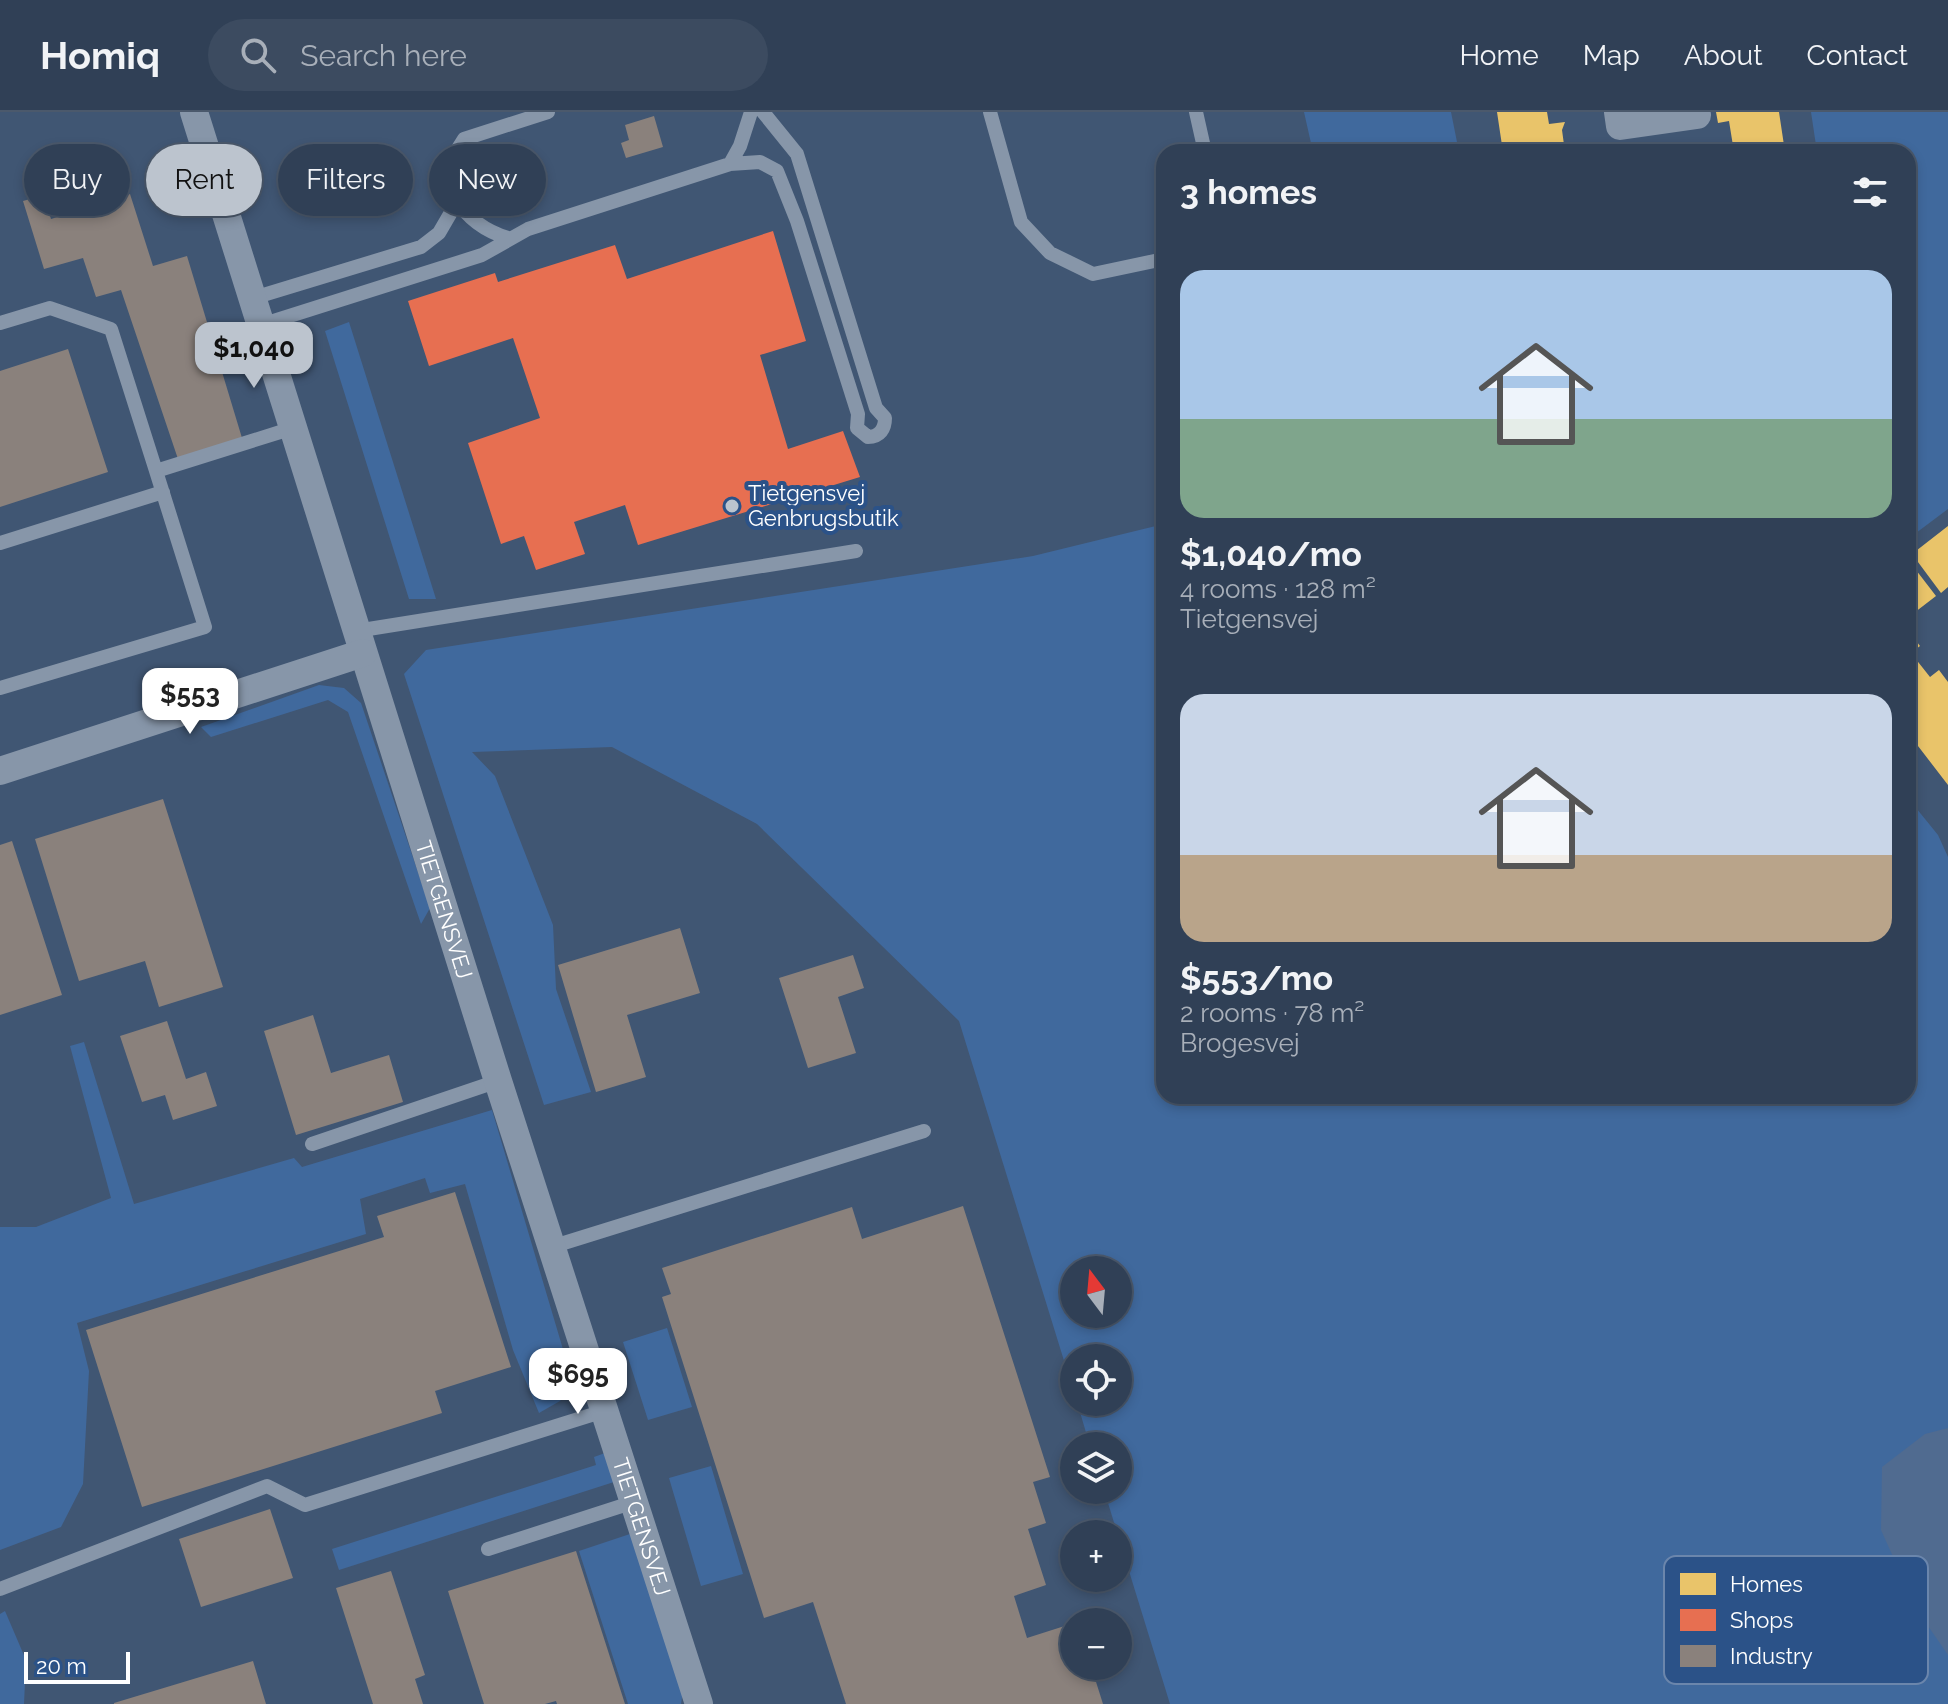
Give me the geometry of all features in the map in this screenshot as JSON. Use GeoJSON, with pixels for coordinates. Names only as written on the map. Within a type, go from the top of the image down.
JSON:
{"type":"FeatureCollection","features":[{"type":"Feature","properties":{"kind":"street","name":"TIETGENSVEJ"},"geometry":{"type":"LineString","coordinates":[[194,112],[498,1081],[699,1704]]}},
{"type":"Feature","properties":{"kind":"street"},"geometry":{"type":"LineString","coordinates":[[1618,112],[1620,126],[1697,115]]}},
{"type":"Feature","properties":{"kind":"street"},"geometry":{"type":"LineString","coordinates":[[0,771],[360,642]]}},
{"type":"Feature","properties":{"kind":"lane"},"geometry":{"type":"LineString","coordinates":[[461,144],[464,139],[548,112]]}},
{"type":"Feature","properties":{"kind":"lane"},"geometry":{"type":"LineString","coordinates":[[730,164],[751,112]]}},
{"type":"Feature","properties":{"kind":"lane"},"geometry":{"type":"LineString","coordinates":[[261,325],[482,255],[508,238],[730,164],[760,162],[777,171],[797,221],[858,414],[857,428],[863,435],[878,435],[884,427],[885,418],[876,408],[797,154],[763,112]]}},
{"type":"Feature","properties":{"kind":"lane"},"geometry":{"type":"LineString","coordinates":[[990,112],[1021,222],[1050,253],[1093,274],[1156,261]]}},
{"type":"Feature","properties":{"kind":"lane"},"geometry":{"type":"LineString","coordinates":[[1196,112],[1203,144]]}},
{"type":"Feature","properties":{"kind":"lane"},"geometry":{"type":"LineString","coordinates":[[253,298],[421,247],[439,233],[449,216]]}},
{"type":"Feature","properties":{"kind":"lane"},"geometry":{"type":"LineString","coordinates":[[470,216],[478,225],[508,238]]}},
{"type":"Feature","properties":{"kind":"lane"},"geometry":{"type":"LineString","coordinates":[[0,323],[50,308],[111,329],[205,627],[0,688]]}},
{"type":"Feature","properties":{"kind":"lane"},"geometry":{"type":"LineString","coordinates":[[156,471],[293,428]]}},
{"type":"Feature","properties":{"kind":"lane"},"geometry":{"type":"LineString","coordinates":[[0,543],[163,492]]}},
{"type":"Feature","properties":{"kind":"lane"},"geometry":{"type":"LineString","coordinates":[[360,642],[856,551]]}},
{"type":"Feature","properties":{"kind":"lane"},"geometry":{"type":"LineString","coordinates":[[312,1144],[498,1081]]}},
{"type":"Feature","properties":{"kind":"lane"},"geometry":{"type":"LineString","coordinates":[[551,1247],[924,1131]]}},
{"type":"Feature","properties":{"kind":"lane"},"geometry":{"type":"LineString","coordinates":[[0,1589],[267,1486],[305,1505],[604,1411]]}},
{"type":"Feature","properties":{"kind":"lane"},"geometry":{"type":"LineString","coordinates":[[488,1549],[634,1502]]}},
{"type":"Feature","properties":{"kind":"shaded area"},"geometry":{"type":"Polygon","coordinates":[[[1304,112],[1451,112],[1457,144],[1311,144],[1304,112]]]}},
{"type":"Feature","properties":{"kind":"shaded area"},"geometry":{"type":"Polygon","coordinates":[[[1811,112],[1948,112],[1948,509],[1916,533],[1916,144],[1816,144],[1811,112]]]}},
{"type":"Feature","properties":{"kind":"shaded area"},"geometry":{"type":"Polygon","coordinates":[[[349,322],[436,599],[409,599],[325,331],[349,322]]]}},
{"type":"Feature","properties":{"kind":"shaded area"},"geometry":{"type":"Polygon","coordinates":[[[1156,526],[1156,1104],[1916,1104],[1916,808],[1938,835],[1948,857],[1948,1704],[1170,1704],[1132,1581],[1132,1520],[1113,1520],[1108,1504],[1132,1504],[1132,1432],[1086,1432],[1081,1416],[1132,1416],[1132,1344],[1060,1344],[1060,1348],[959,1021],[757,824],[612,747],[472,752],[495,776],[553,925],[556,989],[591,1092],[544,1105],[404,674],[426,650],[1033,556],[1156,526]]]}},
{"type":"Feature","properties":{"kind":"shaded area"},"geometry":{"type":"Polygon","coordinates":[[[319,685],[344,688],[361,703],[430,908],[421,924],[348,712],[328,700],[211,737],[201,727],[319,685]]]}},
{"type":"Feature","properties":{"kind":"shaded area"},"geometry":{"type":"Polygon","coordinates":[[[84,1042],[134,1204],[294,1158],[302,1167],[492,1110],[573,1383],[560,1401],[539,1413],[513,1350],[465,1184],[430,1193],[425,1178],[360,1199],[366,1234],[77,1323],[89,1371],[83,1484],[61,1527],[0,1550],[0,1227],[36,1227],[111,1198],[70,1046],[84,1042]]]}},
{"type":"Feature","properties":{"kind":"shaded area"},"geometry":{"type":"Polygon","coordinates":[[[667,1328],[692,1407],[648,1420],[623,1342],[667,1328]]]}},
{"type":"Feature","properties":{"kind":"shaded area"},"geometry":{"type":"Polygon","coordinates":[[[1948,1428],[1948,1655],[1928,1626],[1928,1556],[1893,1556],[1881,1530],[1882,1467],[1925,1434],[1948,1428]]]}},
{"type":"Feature","properties":{"kind":"shaded area"},"geometry":{"type":"Polygon","coordinates":[[[605,1453],[614,1482],[339,1570],[332,1549],[596,1465],[594,1457],[605,1453]]]}},
{"type":"Feature","properties":{"kind":"shaded area"},"geometry":{"type":"Polygon","coordinates":[[[711,1466],[743,1574],[701,1586],[669,1478],[711,1466]]]}},
{"type":"Feature","properties":{"kind":"shaded area"},"geometry":{"type":"Polygon","coordinates":[[[633,1533],[683,1691],[681,1704],[628,1704],[579,1551],[633,1533]]]}},
{"type":"Feature","properties":{"kind":"shaded area"},"geometry":{"type":"Polygon","coordinates":[[[5,1611],[26,1660],[24,1704],[0,1704],[0,1614],[5,1611]]]}},
{"type":"Feature","properties":{"kind":"building: Homes"},"geometry":{"type":"Polygon","coordinates":[[[1497,112],[1547,112],[1549,124],[1565,122],[1562,130],[1564,144],[1502,144],[1497,112]]]}},
{"type":"Feature","properties":{"kind":"building: Homes"},"geometry":{"type":"Polygon","coordinates":[[[1716,112],[1779,112],[1784,144],[1733,144],[1729,121],[1718,123],[1716,112]]]}},
{"type":"Feature","properties":{"kind":"building: Homes"},"geometry":{"type":"Polygon","coordinates":[[[1948,526],[1948,587],[1941,593],[1916,559],[1916,551],[1948,526]]]}},
{"type":"Feature","properties":{"kind":"building: Homes"},"geometry":{"type":"Polygon","coordinates":[[[1916,570],[1936,596],[1916,611],[1916,570]]]}},
{"type":"Feature","properties":{"kind":"building: Homes"},"geometry":{"type":"Polygon","coordinates":[[[1916,659],[1930,677],[1939,670],[1948,682],[1948,785],[1916,743],[1916,659]]]}},
{"type":"Feature","properties":{"kind":"building: Shops"},"geometry":{"type":"Polygon","coordinates":[[[773,231],[806,341],[760,355],[788,449],[843,431],[860,477],[638,545],[625,505],[574,522],[585,554],[536,570],[524,536],[501,544],[468,443],[540,418],[513,338],[429,366],[408,301],[495,273],[498,282],[615,245],[627,279],[773,231]]]}},
{"type":"Feature","properties":{"kind":"building: Industry"},"geometry":{"type":"Polygon","coordinates":[[[654,116],[663,147],[626,158],[621,143],[629,140],[625,125],[654,116]]]}},
{"type":"Feature","properties":{"kind":"building: Industry"},"geometry":{"type":"Polygon","coordinates":[[[130,194],[153,266],[187,256],[242,438],[178,459],[121,290],[96,297],[83,258],[44,269],[28,216],[50,216],[51,219],[60,216],[130,216],[130,194]]]}},
{"type":"Feature","properties":{"kind":"building: Industry"},"geometry":{"type":"Polygon","coordinates":[[[68,349],[108,472],[0,507],[0,371],[68,349]]]}},
{"type":"Feature","properties":{"kind":"building: Industry"},"geometry":{"type":"Polygon","coordinates":[[[163,799],[223,987],[159,1007],[145,961],[79,981],[35,839],[163,799]]]}},
{"type":"Feature","properties":{"kind":"building: Industry"},"geometry":{"type":"Polygon","coordinates":[[[12,841],[62,995],[0,1015],[0,845],[12,841]]]}},
{"type":"Feature","properties":{"kind":"building: Industry"},"geometry":{"type":"Polygon","coordinates":[[[680,928],[700,993],[627,1015],[646,1077],[596,1092],[558,965],[680,928]]]}},
{"type":"Feature","properties":{"kind":"building: Industry"},"geometry":{"type":"Polygon","coordinates":[[[853,955],[864,988],[838,997],[856,1053],[808,1068],[779,978],[853,955]]]}},
{"type":"Feature","properties":{"kind":"building: Industry"},"geometry":{"type":"Polygon","coordinates":[[[313,1015],[331,1073],[389,1055],[403,1102],[296,1135],[264,1031],[313,1015]]]}},
{"type":"Feature","properties":{"kind":"building: Industry"},"geometry":{"type":"Polygon","coordinates":[[[167,1021],[186,1079],[206,1072],[217,1106],[173,1120],[165,1095],[142,1102],[120,1036],[167,1021]]]}},
{"type":"Feature","properties":{"kind":"building: Industry"},"geometry":{"type":"Polygon","coordinates":[[[455,1192],[511,1367],[435,1391],[442,1413],[142,1507],[86,1330],[384,1237],[377,1216],[455,1192]]]}},
{"type":"Feature","properties":{"kind":"building: Industry"},"geometry":{"type":"Polygon","coordinates":[[[963,1206],[1050,1477],[1033,1482],[1046,1523],[1028,1529],[1046,1585],[1014,1596],[1027,1638],[1060,1627],[1060,1680],[1095,1680],[1103,1704],[846,1704],[813,1602],[764,1618],[662,1297],[671,1294],[662,1268],[852,1207],[862,1239],[963,1206]]]}},
{"type":"Feature","properties":{"kind":"building: Industry"},"geometry":{"type":"Polygon","coordinates":[[[270,1509],[293,1578],[201,1607],[179,1539],[270,1509]]]}},
{"type":"Feature","properties":{"kind":"building: Industry"},"geometry":{"type":"Polygon","coordinates":[[[576,1551],[625,1704],[557,1704],[556,1701],[545,1704],[484,1704],[448,1591],[576,1551]]]}},
{"type":"Feature","properties":{"kind":"building: Industry"},"geometry":{"type":"Polygon","coordinates":[[[391,1571],[425,1675],[415,1679],[423,1704],[373,1704],[336,1588],[391,1571]]]}},
{"type":"Feature","properties":{"kind":"building: Industry"},"geometry":{"type":"Polygon","coordinates":[[[253,1661],[266,1704],[114,1704],[114,1703],[253,1661]]]}},
{"type":"Feature","properties":{"kind":"place","name":"Tietgensvej Genbrugsbutik"},"geometry":{"type":"Point","coordinates":[732,506]}}]}
